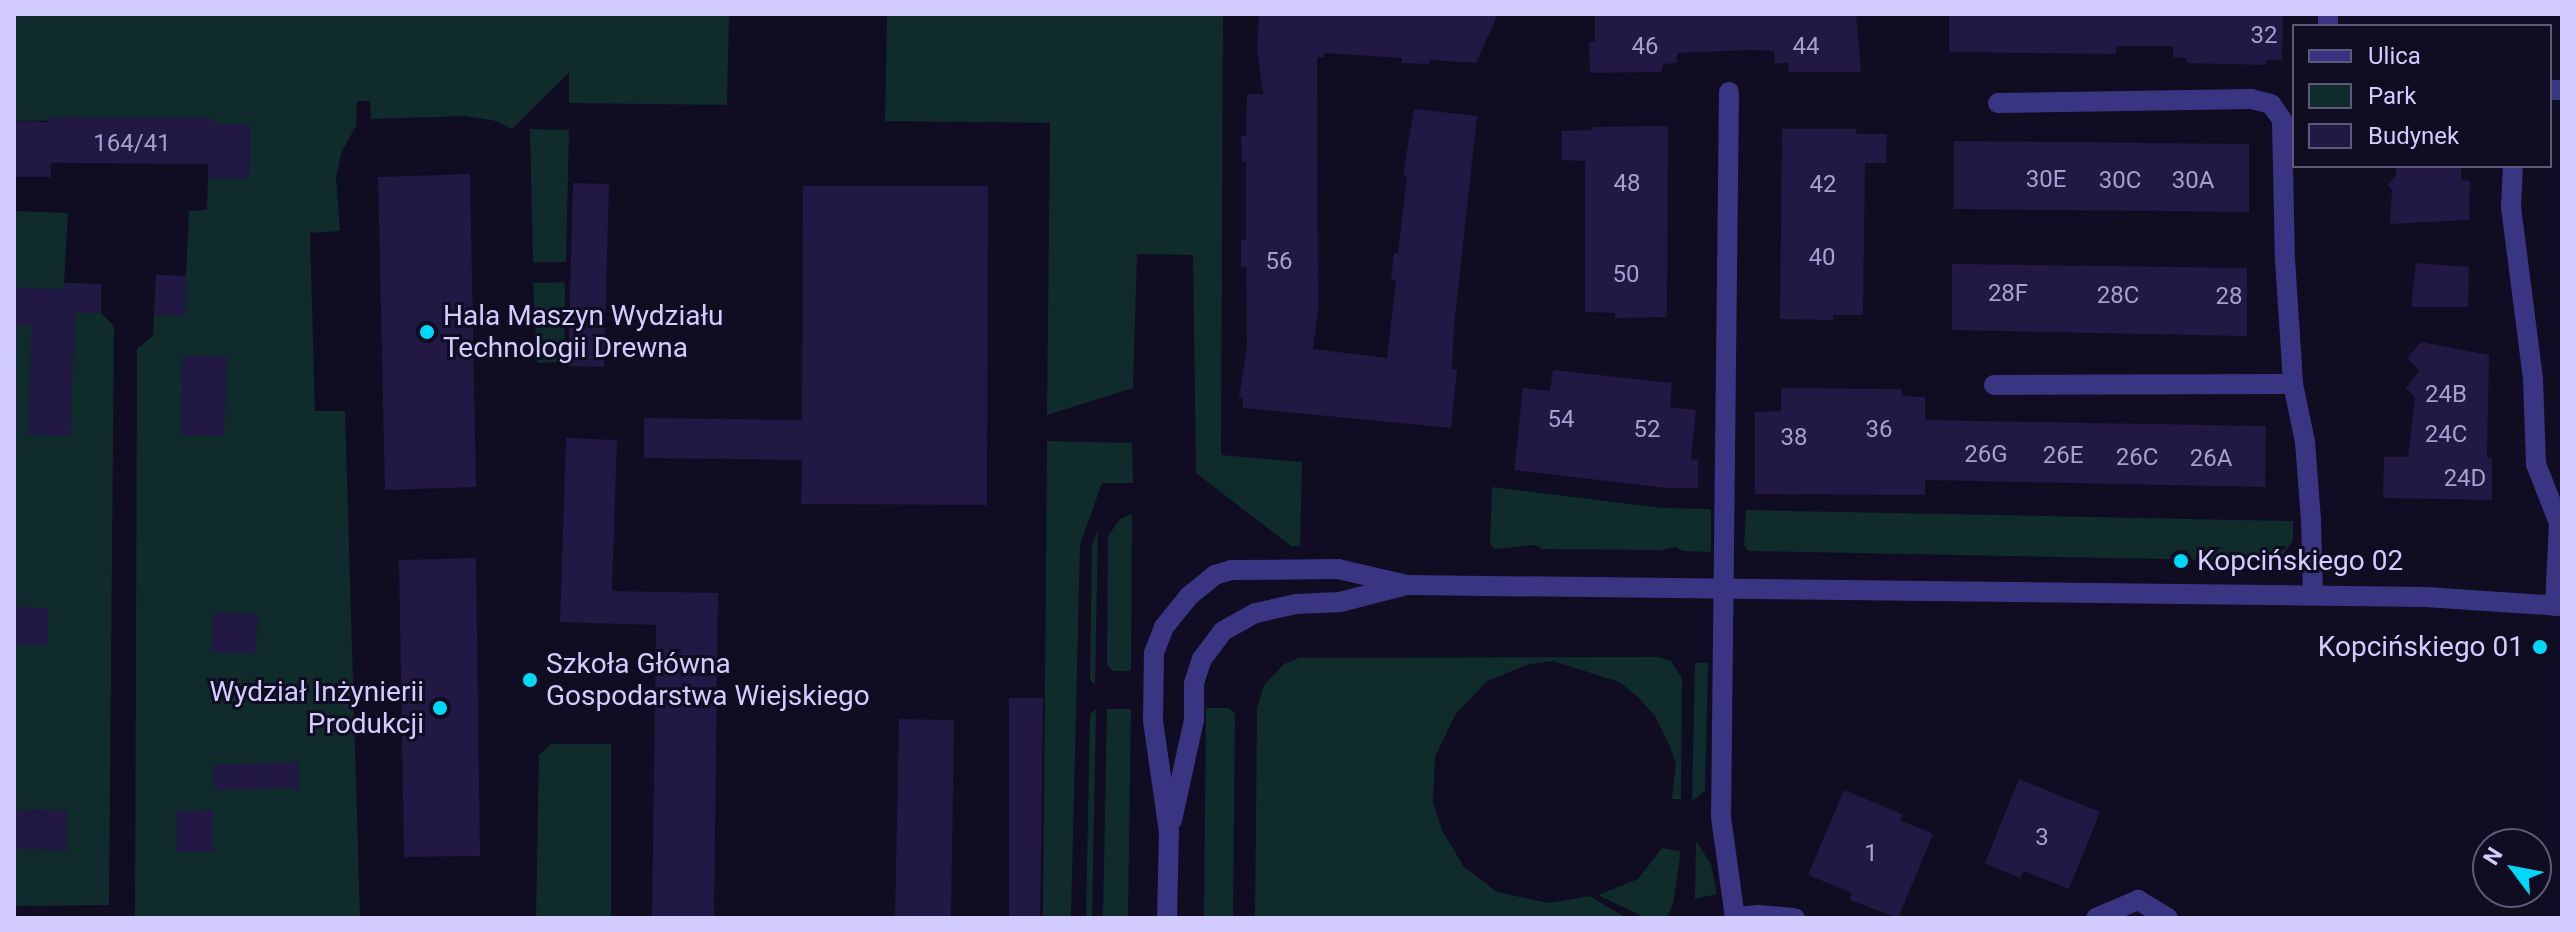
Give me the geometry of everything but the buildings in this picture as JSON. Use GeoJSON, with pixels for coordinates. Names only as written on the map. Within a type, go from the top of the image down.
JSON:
{"type":"FeatureCollection","features":[{"type":"Feature","properties":{"kind":"street"},"geometry":{"type":"LineString","coordinates":[[1729,92],[1721,817],[1735,918],[1795,918]]}},
{"type":"Feature","properties":{"kind":"street"},"geometry":{"type":"LineString","coordinates":[[1998,103],[2251,99],[2271,104],[2282,120],[2285,141],[2285,259],[2293,384],[2305,442],[2313,595]]}},
{"type":"Feature","properties":{"kind":"street"},"geometry":{"type":"LineString","coordinates":[[1167,918],[1169,832],[1153,721],[1154,653],[1164,627],[1189,596],[1215,575],[1253,567],[1338,569],[1407,585],[2426,597],[2559,606],[2559,523],[2536,464],[2533,379],[2511,207],[2513,168]]}},
{"type":"Feature","properties":{"kind":"street"},"geometry":{"type":"LineString","coordinates":[[1994,385],[2293,384]]}},
{"type":"Feature","properties":{"kind":"street"},"geometry":{"type":"LineString","coordinates":[[1169,832],[1194,720],[1194,683],[1202,659],[1223,631],[1256,613],[1296,604],[1340,602],[1407,585]]}},
{"type":"Feature","properties":{"kind":"street"},"geometry":{"type":"LineString","coordinates":[[2096,918],[2138,900],[2168,918]]}},
{"type":"Feature","properties":{"kind":"green space"},"geometry":{"type":"Polygon","coordinates":[[[14,14],[729,14],[727,105],[569,103],[569,73],[512,129],[496,121],[465,116],[371,119],[370,101],[357,101],[356,126],[342,151],[336,177],[340,231],[310,233],[315,411],[345,411],[360,918],[135,918],[137,349],[153,336],[156,275],[186,276],[189,211],[207,210],[208,178],[249,178],[250,125],[213,124],[213,119],[14,121],[14,14]]]}},
{"type":"Feature","properties":{"kind":"green space"},"geometry":{"type":"Polygon","coordinates":[[[887,14],[1223,14],[1221,455],[1302,462],[1300,546],[1291,546],[1196,473],[1193,255],[1137,254],[1133,388],[1047,415],[1050,123],[885,121],[887,14]]]}},
{"type":"Feature","properties":{"kind":"green space"},"geometry":{"type":"Polygon","coordinates":[[[530,129],[569,130],[566,262],[533,262],[530,129]]]}},
{"type":"Feature","properties":{"kind":"green space"},"geometry":{"type":"Polygon","coordinates":[[[14,211],[68,213],[64,283],[101,284],[101,313],[114,326],[109,905],[14,906],[14,211]]]}},
{"type":"Feature","properties":{"kind":"green space"},"geometry":{"type":"Polygon","coordinates":[[[565,282],[564,362],[537,363],[533,283],[565,282]]]}},
{"type":"Feature","properties":{"kind":"green space"},"geometry":{"type":"Polygon","coordinates":[[[1047,441],[1132,443],[1133,483],[1102,483],[1080,545],[1071,918],[1043,918],[1047,441]]]}},
{"type":"Feature","properties":{"kind":"green space"},"geometry":{"type":"Polygon","coordinates":[[[1492,487],[1662,508],[1711,509],[1711,552],[1683,551],[1676,547],[1661,550],[1542,549],[1535,545],[1495,549],[1490,544],[1492,487]]]}},
{"type":"Feature","properties":{"kind":"green space"},"geometry":{"type":"Polygon","coordinates":[[[1746,510],[2293,521],[2293,540],[2282,556],[2273,561],[1748,551],[1744,545],[1746,510]]]}},
{"type":"Feature","properties":{"kind":"green space"},"geometry":{"type":"Polygon","coordinates":[[[1132,514],[1131,671],[1113,671],[1107,665],[1108,536],[1120,519],[1132,514]]]}},
{"type":"Feature","properties":{"kind":"green space"},"geometry":{"type":"Polygon","coordinates":[[[1098,530],[1095,685],[1090,680],[1092,545],[1098,530]]]}},
{"type":"Feature","properties":{"kind":"green space"},"geometry":{"type":"Polygon","coordinates":[[[1658,657],[1671,661],[1682,678],[1681,799],[1672,799],[1676,763],[1668,742],[1655,716],[1639,698],[1619,682],[1553,661],[1530,664],[1487,681],[1455,715],[1435,757],[1433,803],[1442,830],[1464,867],[1497,892],[1549,903],[1590,896],[1626,918],[1255,918],[1257,708],[1264,685],[1284,664],[1299,658],[1658,657]]]}},
{"type":"Feature","properties":{"kind":"green space"},"geometry":{"type":"Polygon","coordinates":[[[1695,663],[1708,663],[1705,791],[1692,801],[1695,663]]]}},
{"type":"Feature","properties":{"kind":"green space"},"geometry":{"type":"Polygon","coordinates":[[[1206,708],[1229,708],[1235,714],[1233,918],[1204,918],[1206,708]]]}},
{"type":"Feature","properties":{"kind":"green space"},"geometry":{"type":"Polygon","coordinates":[[[1096,709],[1092,918],[1086,918],[1090,714],[1096,709]]]}},
{"type":"Feature","properties":{"kind":"green space"},"geometry":{"type":"Polygon","coordinates":[[[1107,709],[1131,709],[1128,918],[1103,918],[1107,709]]]}},
{"type":"Feature","properties":{"kind":"green space"},"geometry":{"type":"Polygon","coordinates":[[[551,744],[611,744],[611,918],[536,918],[539,755],[551,744]]]}},
{"type":"Feature","properties":{"kind":"green space"},"geometry":{"type":"Polygon","coordinates":[[[1696,841],[1711,864],[1717,894],[1695,899],[1696,841]]]}},
{"type":"Feature","properties":{"kind":"green space"},"geometry":{"type":"Polygon","coordinates":[[[1662,848],[1680,851],[1673,904],[1666,918],[1646,918],[1598,895],[1638,879],[1662,848]]]}},
{"type":"Feature","properties":{"kind":"place","name":"Hala Maszyn Wydziału Technologii Drewna"},"geometry":{"type":"Point","coordinates":[427,332]}},
{"type":"Feature","properties":{"kind":"place","name":"Kopcińskiego 02"},"geometry":{"type":"Point","coordinates":[2181,561]}},
{"type":"Feature","properties":{"kind":"place","name":"Kopcińskiego 01"},"geometry":{"type":"Point","coordinates":[2540,647]}},
{"type":"Feature","properties":{"kind":"place","name":"Szkoła Główna Gospodarstwa Wiejskiego"},"geometry":{"type":"Point","coordinates":[530,680]}},
{"type":"Feature","properties":{"kind":"place","name":"Wydział Inżynierii Produkcji"},"geometry":{"type":"Point","coordinates":[440,708]}}]}
